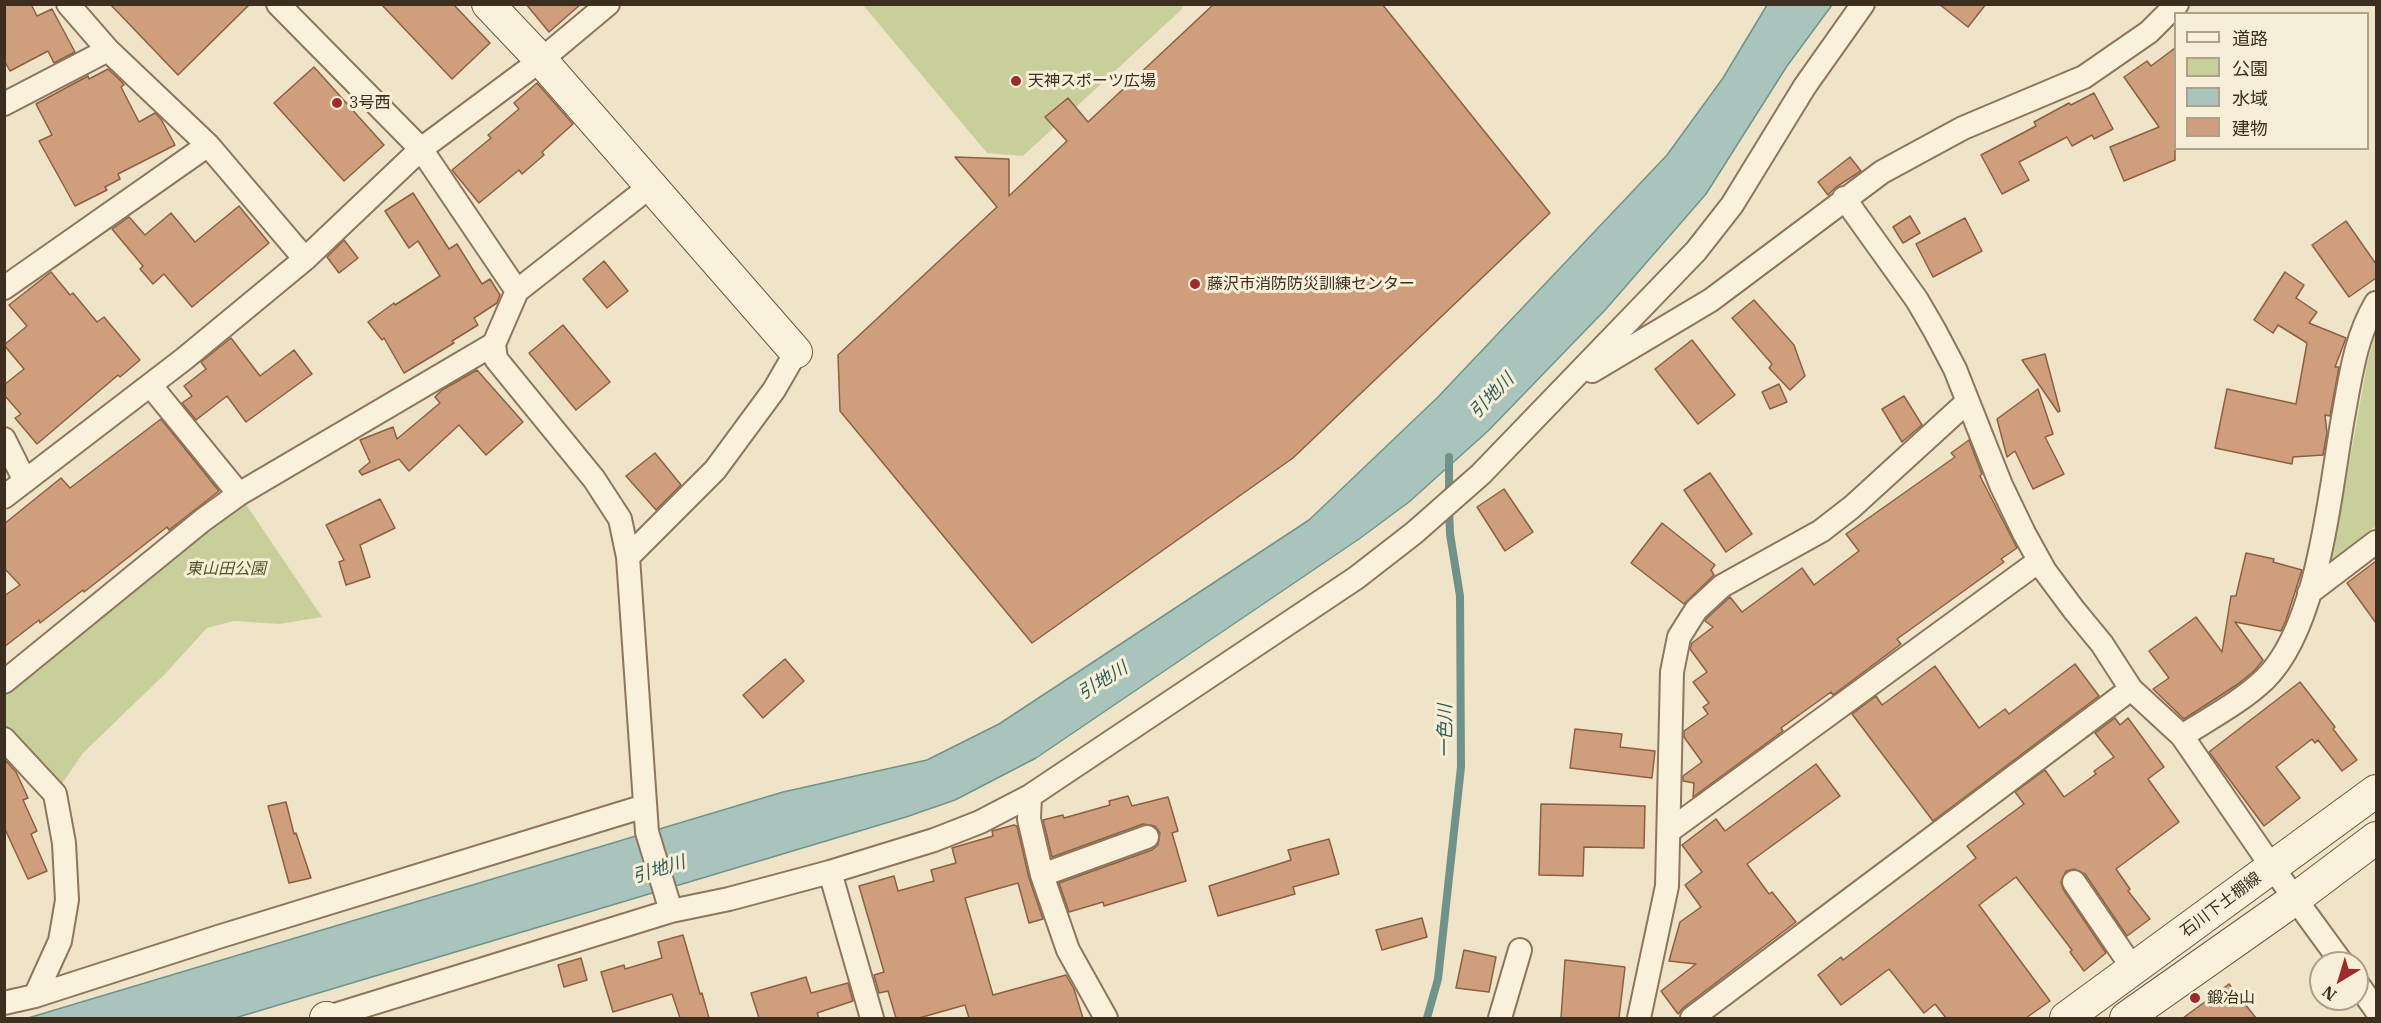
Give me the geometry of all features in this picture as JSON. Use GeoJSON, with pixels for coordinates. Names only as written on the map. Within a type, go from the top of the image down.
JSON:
{"type":"FeatureCollection","features":[{"type":"Feature","properties":{"kind":"street"},"geometry":{"type":"LineString","coordinates":[[68,4],[108,50],[208,145],[305,259]]}},
{"type":"Feature","properties":{"kind":"street"},"geometry":{"type":"LineString","coordinates":[[278,4],[421,149],[518,291]]}},
{"type":"Feature","properties":{"kind":"street"},"geometry":{"type":"LineString","coordinates":[[488,4],[652,185],[796,352],[768,398],[715,470],[628,557]]}},
{"type":"Feature","properties":{"kind":"street"},"geometry":{"type":"LineString","coordinates":[[4,497],[151,386],[305,259],[421,149],[541,60],[608,4]]}},
{"type":"Feature","properties":{"kind":"street"},"geometry":{"type":"LineString","coordinates":[[326,1018],[669,903],[729,899],[830,872],[934,840],[980,822],[1030,796],[1347,585],[1464,489],[1569,384],[1696,251],[1745,185],[1816,70],[1863,4]]}},
{"type":"Feature","properties":{"kind":"street"},"geometry":{"type":"LineString","coordinates":[[1569,384],[1711,300],[1844,198],[1882,172],[1964,128],[2084,77],[2149,32],[2177,4]]}},
{"type":"Feature","properties":{"kind":"street"},"geometry":{"type":"LineString","coordinates":[[4,104],[108,50]]}},
{"type":"Feature","properties":{"kind":"street"},"geometry":{"type":"LineString","coordinates":[[4,288],[208,145]]}},
{"type":"Feature","properties":{"kind":"street"},"geometry":{"type":"LineString","coordinates":[[652,185],[518,291],[494,344],[496,359],[594,479],[620,519],[628,557],[647,832],[669,903]]}},
{"type":"Feature","properties":{"kind":"street"},"geometry":{"type":"LineString","coordinates":[[1844,198],[1931,323],[1955,369],[2024,533],[2039,561],[2102,644],[2131,688],[2182,736],[2333,951]]}},
{"type":"Feature","properties":{"kind":"street"},"geometry":{"type":"LineString","coordinates":[[2182,736],[2232,704],[2264,679],[2283,656],[2297,630],[2320,551],[2354,359],[2366,320],[2376,303]]}},
{"type":"Feature","properties":{"kind":"street"},"geometry":{"type":"LineString","coordinates":[[4,682],[238,494],[494,344]]}},
{"type":"Feature","properties":{"kind":"street"},"geometry":{"type":"LineString","coordinates":[[151,386],[238,494]]}},
{"type":"Feature","properties":{"kind":"street"},"geometry":{"type":"LineString","coordinates":[[1639,1018],[1666,886],[1672,672],[1679,638],[1696,610],[1722,586],[1821,531],[1852,507],[1967,402]]}},
{"type":"Feature","properties":{"kind":"street"},"geometry":{"type":"LineString","coordinates":[[4,440],[25,481]]}},
{"type":"Feature","properties":{"kind":"street"},"geometry":{"type":"LineString","coordinates":[[2309,593],[2376,542]]}},
{"type":"Feature","properties":{"kind":"street"},"geometry":{"type":"LineString","coordinates":[[1669,831],[2039,561]]}},
{"type":"Feature","properties":{"kind":"street"},"geometry":{"type":"LineString","coordinates":[[1692,1018],[2131,688]]}},
{"type":"Feature","properties":{"kind":"street"},"geometry":{"type":"LineString","coordinates":[[4,739],[56,794],[64,843],[67,900],[60,941],[35,996]]}},
{"type":"Feature","properties":{"kind":"street","name":"石川下土棚線"},"geometry":{"type":"LineString","coordinates":[[2066,1018],[2376,791]]}},
{"type":"Feature","properties":{"kind":"street"},"geometry":{"type":"LineString","coordinates":[[1030,796],[1029,819],[1042,875],[1068,950],[1106,1018]]}},
{"type":"Feature","properties":{"kind":"street"},"geometry":{"type":"LineString","coordinates":[[4,1003],[35,996],[645,806]]}},
{"type":"Feature","properties":{"kind":"street"},"geometry":{"type":"LineString","coordinates":[[1042,875],[1147,837]]}},
{"type":"Feature","properties":{"kind":"street"},"geometry":{"type":"LineString","coordinates":[[2126,1018],[2295,899],[2376,838]]}},
{"type":"Feature","properties":{"kind":"street"},"geometry":{"type":"LineString","coordinates":[[830,872],[872,1018]]}},
{"type":"Feature","properties":{"kind":"street"},"geometry":{"type":"LineString","coordinates":[[2074,882],[2134,970]]}},
{"type":"Feature","properties":{"kind":"street"},"geometry":{"type":"LineString","coordinates":[[1500,1018],[1520,950]]}},
{"type":"Feature","properties":{"kind":"green space","name":"天神スポーツ広場"},"geometry":{"type":"Polygon","coordinates":[[[863,5],[1184,5],[1023,156],[987,153],[863,5]]]}},
{"type":"Feature","properties":{"kind":"green space"},"geometry":{"type":"Polygon","coordinates":[[[2376,332],[2376,526],[2332,559],[2367,364],[2376,332]]]}},
{"type":"Feature","properties":{"kind":"green space","name":"東山田公園"},"geometry":{"type":"Polygon","coordinates":[[[239,494],[322,617],[279,624],[234,621],[207,628],[165,674],[83,753],[55,794],[5,738],[5,683],[239,494]]]}},
{"type":"Feature","properties":{"kind":"water","name":"引地川"},"geometry":{"type":"Polygon","coordinates":[[[1767,5],[1832,5],[1787,66],[1706,194],[1606,309],[1488,431],[1409,502],[1359,539],[1036,758],[955,800],[906,817],[235,1018],[28,1018],[783,792],[927,760],[999,724],[1309,520],[1438,397],[1667,155],[1723,78],[1767,5]]]}},
{"type":"Feature","properties":{"kind":"building"},"geometry":{"type":"Polygon","coordinates":[[[4,4],[31,4],[37,16],[52,9],[75,52],[54,63],[48,51],[10,71],[4,60],[4,4]]]}},
{"type":"Feature","properties":{"kind":"building"},"geometry":{"type":"Polygon","coordinates":[[[110,4],[250,4],[178,75],[110,4]]]}},
{"type":"Feature","properties":{"kind":"building"},"geometry":{"type":"Polygon","coordinates":[[[381,4],[453,4],[490,43],[452,79],[381,4]]]}},
{"type":"Feature","properties":{"kind":"building"},"geometry":{"type":"Polygon","coordinates":[[[526,4],[581,4],[549,32],[526,4]]]}},
{"type":"Feature","properties":{"kind":"building","name":"藤沢市消防防災訓練センター"},"geometry":{"type":"Polygon","coordinates":[[[1214,4],[1382,4],[1550,213],[1293,458],[1032,643],[840,411],[838,355],[997,207],[955,157],[1009,159],[1009,196],[1067,141],[1045,117],[1068,98],[1088,122],[1214,4]]]}},
{"type":"Feature","properties":{"kind":"building"},"geometry":{"type":"Polygon","coordinates":[[[1939,4],[1986,4],[1968,27],[1939,4]]]}},
{"type":"Feature","properties":{"kind":"building"},"geometry":{"type":"Polygon","coordinates":[[[2174,49],[2175,160],[2124,181],[2110,147],[2159,127],[2124,77],[2147,61],[2151,66],[2174,49]]]}},
{"type":"Feature","properties":{"kind":"building"},"geometry":{"type":"Polygon","coordinates":[[[314,67],[384,145],[344,181],[274,103],[314,67]]]}},
{"type":"Feature","properties":{"kind":"building"},"geometry":{"type":"Polygon","coordinates":[[[108,69],[124,85],[121,87],[139,122],[155,113],[161,119],[175,145],[118,174],[120,179],[105,187],[107,190],[75,206],[39,141],[52,135],[36,104],[88,76],[89,79],[108,69]]]}},
{"type":"Feature","properties":{"kind":"building"},"geometry":{"type":"Polygon","coordinates":[[[537,83],[573,124],[542,152],[544,155],[522,174],[519,170],[479,203],[452,170],[491,138],[488,135],[519,109],[514,103],[537,83]]]}},
{"type":"Feature","properties":{"kind":"building"},"geometry":{"type":"Polygon","coordinates":[[[2094,93],[2113,129],[2094,139],[2092,135],[2072,146],[2067,137],[2019,162],[2029,180],[2002,194],[1981,155],[2036,126],[2034,122],[2069,103],[2071,105],[2094,93]]]}},
{"type":"Feature","properties":{"kind":"building"},"geometry":{"type":"Polygon","coordinates":[[[1850,157],[1861,171],[1828,195],[1818,182],[1850,157]]]}},
{"type":"Feature","properties":{"kind":"building"},"geometry":{"type":"Polygon","coordinates":[[[413,193],[449,249],[457,244],[482,284],[490,279],[500,295],[497,303],[474,318],[478,325],[452,341],[454,343],[404,373],[384,338],[382,340],[368,322],[394,303],[395,305],[440,276],[418,241],[409,248],[385,211],[413,193]]]}},
{"type":"Feature","properties":{"kind":"building"},"geometry":{"type":"Polygon","coordinates":[[[239,206],[269,243],[192,307],[164,274],[153,284],[140,269],[143,266],[112,229],[129,217],[145,235],[171,213],[195,242],[239,206]]]}},
{"type":"Feature","properties":{"kind":"building"},"geometry":{"type":"Polygon","coordinates":[[[1910,216],[1920,233],[1903,243],[1893,227],[1910,216]]]}},
{"type":"Feature","properties":{"kind":"building"},"geometry":{"type":"Polygon","coordinates":[[[1965,218],[1982,251],[1933,277],[1916,244],[1965,218]]]}},
{"type":"Feature","properties":{"kind":"building"},"geometry":{"type":"Polygon","coordinates":[[[2346,221],[2376,264],[2376,278],[2349,297],[2312,245],[2346,221]]]}},
{"type":"Feature","properties":{"kind":"building"},"geometry":{"type":"Polygon","coordinates":[[[344,240],[358,258],[339,273],[327,257],[344,240]]]}},
{"type":"Feature","properties":{"kind":"building"},"geometry":{"type":"Polygon","coordinates":[[[604,261],[628,291],[607,308],[583,279],[604,261]]]}},
{"type":"Feature","properties":{"kind":"building"},"geometry":{"type":"Polygon","coordinates":[[[51,272],[70,295],[73,293],[97,322],[104,317],[140,360],[120,377],[118,375],[37,444],[15,418],[21,414],[4,395],[4,385],[24,369],[4,345],[27,326],[9,305],[51,272]]]}},
{"type":"Feature","properties":{"kind":"building"},"geometry":{"type":"Polygon","coordinates":[[[2285,272],[2304,285],[2296,298],[2317,312],[2309,323],[2346,338],[2335,367],[2339,367],[2330,416],[2325,415],[2327,433],[2323,455],[2293,457],[2292,464],[2215,448],[2227,389],[2296,404],[2307,343],[2278,325],[2273,333],[2254,320],[2285,272]]]}},
{"type":"Feature","properties":{"kind":"building"},"geometry":{"type":"Polygon","coordinates":[[[1754,300],[1794,345],[1805,376],[1790,390],[1769,368],[1772,364],[1732,318],[1754,300]]]}},
{"type":"Feature","properties":{"kind":"building"},"geometry":{"type":"Polygon","coordinates":[[[563,325],[610,382],[576,410],[529,353],[563,325]]]}},
{"type":"Feature","properties":{"kind":"building"},"geometry":{"type":"Polygon","coordinates":[[[231,338],[260,376],[294,350],[312,374],[246,422],[227,396],[196,420],[182,403],[192,396],[184,386],[206,369],[201,362],[231,338]]]}},
{"type":"Feature","properties":{"kind":"building"},"geometry":{"type":"Polygon","coordinates":[[[1692,340],[1735,395],[1698,424],[1655,369],[1692,340]]]}},
{"type":"Feature","properties":{"kind":"building"},"geometry":{"type":"Polygon","coordinates":[[[2045,354],[2060,411],[2058,412],[2022,360],[2045,354]]]}},
{"type":"Feature","properties":{"kind":"building"},"geometry":{"type":"Polygon","coordinates":[[[477,370],[523,422],[486,455],[459,425],[409,471],[399,459],[362,475],[359,471],[370,462],[360,440],[393,427],[397,439],[440,403],[435,397],[442,390],[477,370]]]}},
{"type":"Feature","properties":{"kind":"building"},"geometry":{"type":"Polygon","coordinates":[[[1779,384],[1787,402],[1770,409],[1762,392],[1779,384]]]}},
{"type":"Feature","properties":{"kind":"building"},"geometry":{"type":"Polygon","coordinates":[[[2038,389],[2053,434],[2045,437],[2064,474],[2033,489],[2015,451],[2007,457],[1997,419],[2038,389]]]}},
{"type":"Feature","properties":{"kind":"building"},"geometry":{"type":"Polygon","coordinates":[[[1904,396],[1922,425],[1902,442],[1882,409],[1904,396]]]}},
{"type":"Feature","properties":{"kind":"building"},"geometry":{"type":"Polygon","coordinates":[[[161,419],[219,491],[169,530],[167,527],[84,592],[83,590],[40,623],[39,620],[4,647],[4,596],[20,585],[4,568],[4,524],[61,478],[70,488],[161,419]]]}},
{"type":"Feature","properties":{"kind":"building"},"geometry":{"type":"Polygon","coordinates":[[[1969,440],[1982,474],[1980,476],[2017,548],[2001,559],[2004,562],[1897,639],[1901,644],[1833,695],[1831,692],[1781,728],[1783,731],[1693,797],[1694,783],[1683,781],[1683,776],[1702,762],[1684,737],[1684,731],[1708,714],[1703,707],[1709,703],[1693,682],[1707,672],[1690,649],[1692,643],[1713,627],[1705,621],[1706,619],[1730,597],[1742,612],[1802,568],[1814,585],[1859,551],[1846,534],[1955,457],[1951,453],[1969,440]]]}},
{"type":"Feature","properties":{"kind":"building"},"geometry":{"type":"Polygon","coordinates":[[[655,453],[681,485],[656,510],[626,476],[655,453]]]}},
{"type":"Feature","properties":{"kind":"building"},"geometry":{"type":"Polygon","coordinates":[[[1710,473],[1752,534],[1726,552],[1684,490],[1710,473]]]}},
{"type":"Feature","properties":{"kind":"building"},"geometry":{"type":"Polygon","coordinates":[[[1504,489],[1533,532],[1505,551],[1477,507],[1504,489]]]}},
{"type":"Feature","properties":{"kind":"building"},"geometry":{"type":"Polygon","coordinates":[[[380,499],[395,528],[360,545],[370,577],[346,585],[339,562],[344,560],[326,525],[380,499]]]}},
{"type":"Feature","properties":{"kind":"building"},"geometry":{"type":"Polygon","coordinates":[[[1662,523],[1715,565],[1711,570],[1714,575],[1684,604],[1631,563],[1662,523]]]}},
{"type":"Feature","properties":{"kind":"building"},"geometry":{"type":"Polygon","coordinates":[[[2246,553],[2274,559],[2273,562],[2302,570],[2286,620],[2281,631],[2235,622],[2263,660],[2238,684],[2184,719],[2153,689],[2169,678],[2149,651],[2196,617],[2222,652],[2231,596],[2236,596],[2246,553]]]}},
{"type":"Feature","properties":{"kind":"building"},"geometry":{"type":"Polygon","coordinates":[[[2376,561],[2376,623],[2347,583],[2376,561]]]}},
{"type":"Feature","properties":{"kind":"building"},"geometry":{"type":"Polygon","coordinates":[[[785,659],[804,681],[763,718],[743,695],[785,659]]]}},
{"type":"Feature","properties":{"kind":"building"},"geometry":{"type":"Polygon","coordinates":[[[2075,664],[2099,696],[1933,821],[1852,714],[1876,696],[1882,705],[1935,666],[1979,728],[2005,709],[2009,714],[2075,664]]]}},
{"type":"Feature","properties":{"kind":"building"},"geometry":{"type":"Polygon","coordinates":[[[2300,682],[2357,760],[2342,771],[2318,740],[2315,743],[2312,739],[2276,767],[2300,798],[2264,826],[2209,752],[2300,682]]]}},
{"type":"Feature","properties":{"kind":"building"},"geometry":{"type":"Polygon","coordinates":[[[2115,718],[2120,725],[2128,718],[2164,767],[2148,779],[2179,822],[2116,869],[2130,889],[2128,891],[2150,919],[2127,936],[2085,874],[2074,869],[2066,871],[2061,882],[2063,889],[2106,953],[2084,971],[2070,952],[2072,950],[2016,877],[1979,905],[2050,1001],[2026,1018],[1946,1018],[1935,1004],[1924,1013],[1889,969],[1841,1005],[1818,975],[1841,957],[1843,960],[1976,858],[1967,846],[2024,804],[2015,792],[2045,770],[2064,797],[2096,774],[2094,771],[2114,757],[2095,733],[2115,718]]]}},
{"type":"Feature","properties":{"kind":"building"},"geometry":{"type":"Polygon","coordinates":[[[1575,729],[1622,734],[1620,747],[1655,751],[1652,778],[1570,768],[1575,729]]]}},
{"type":"Feature","properties":{"kind":"building"},"geometry":{"type":"Polygon","coordinates":[[[4,759],[16,772],[28,798],[23,800],[37,831],[31,834],[47,871],[28,879],[4,827],[4,759]]]}},
{"type":"Feature","properties":{"kind":"building"},"geometry":{"type":"Polygon","coordinates":[[[1816,764],[1840,796],[1747,864],[1769,894],[1772,892],[1796,922],[1684,1007],[1678,1014],[1661,991],[1696,964],[1669,961],[1680,922],[1701,907],[1685,885],[1702,872],[1682,845],[1716,819],[1725,831],[1816,764]]]}},
{"type":"Feature","properties":{"kind":"building"},"geometry":{"type":"Polygon","coordinates":[[[1128,796],[1132,806],[1168,797],[1178,831],[1172,833],[1186,881],[1104,906],[1103,902],[1069,912],[1059,883],[1152,850],[1158,845],[1160,833],[1155,826],[1143,824],[1052,857],[1043,820],[1063,815],[1064,818],[1110,805],[1109,801],[1128,796]]]}},
{"type":"Feature","properties":{"kind":"building"},"geometry":{"type":"Polygon","coordinates":[[[286,802],[294,834],[296,833],[311,878],[289,883],[268,806],[286,802]]]}},
{"type":"Feature","properties":{"kind":"building"},"geometry":{"type":"Polygon","coordinates":[[[1541,804],[1645,806],[1644,848],[1584,847],[1583,876],[1539,875],[1541,804]]]}},
{"type":"Feature","properties":{"kind":"building"},"geometry":{"type":"Polygon","coordinates":[[[1017,826],[1029,878],[1043,919],[1029,923],[1018,883],[965,898],[993,995],[1066,975],[1074,989],[1083,1018],[969,1018],[965,1005],[919,1018],[896,1018],[888,991],[879,993],[874,975],[884,972],[859,886],[894,876],[898,891],[934,881],[931,870],[956,863],[952,848],[993,836],[992,831],[1017,826]]]}},
{"type":"Feature","properties":{"kind":"building"},"geometry":{"type":"Polygon","coordinates":[[[1329,839],[1339,874],[1293,887],[1295,894],[1218,916],[1209,886],[1291,860],[1288,850],[1329,839]]]}},
{"type":"Feature","properties":{"kind":"building"},"geometry":{"type":"Polygon","coordinates":[[[1422,918],[1427,937],[1382,950],[1376,930],[1422,918]]]}},
{"type":"Feature","properties":{"kind":"building"},"geometry":{"type":"Polygon","coordinates":[[[683,935],[709,1018],[680,1018],[672,994],[613,1012],[601,972],[624,965],[625,969],[662,958],[658,942],[683,935]]]}},
{"type":"Feature","properties":{"kind":"building"},"geometry":{"type":"Polygon","coordinates":[[[1464,950],[1496,957],[1489,992],[1456,988],[1464,950]]]}},
{"type":"Feature","properties":{"kind":"building"},"geometry":{"type":"Polygon","coordinates":[[[581,958],[587,980],[564,987],[558,965],[581,958]]]}},
{"type":"Feature","properties":{"kind":"building"},"geometry":{"type":"Polygon","coordinates":[[[1565,960],[1625,967],[1619,1018],[1561,1018],[1565,960]]]}},
{"type":"Feature","properties":{"kind":"building"},"geometry":{"type":"Polygon","coordinates":[[[806,977],[811,993],[848,983],[853,1001],[817,1013],[819,1018],[759,1018],[751,993],[806,977]]]}},
{"type":"Feature","properties":{"kind":"building"},"geometry":{"type":"Polygon","coordinates":[[[2229,984],[2256,1018],[2183,1018],[2229,984]]]}},
{"type":"Feature","properties":{"kind":"waterway","name":"一色川"},"geometry":{"type":"LineString","coordinates":[[1449,457],[1449,496]]}},
{"type":"Feature","properties":{"kind":"waterway","name":"一色川"},"geometry":{"type":"LineString","coordinates":[[1427,1018],[1438,979],[1461,767],[1460,596],[1450,534],[1449,508]]}},
{"type":"Feature","properties":{"kind":"place","name":"天神スポーツ広場"},"geometry":{"type":"Point","coordinates":[1016,81]}},
{"type":"Feature","properties":{"kind":"place","name":"3号西"},"geometry":{"type":"Point","coordinates":[337,103]}},
{"type":"Feature","properties":{"kind":"place","name":"藤沢市消防防災訓練センター"},"geometry":{"type":"Point","coordinates":[1195,284]}},
{"type":"Feature","properties":{"kind":"place","name":"鍛冶山"},"geometry":{"type":"Point","coordinates":[2195,998]}}]}
